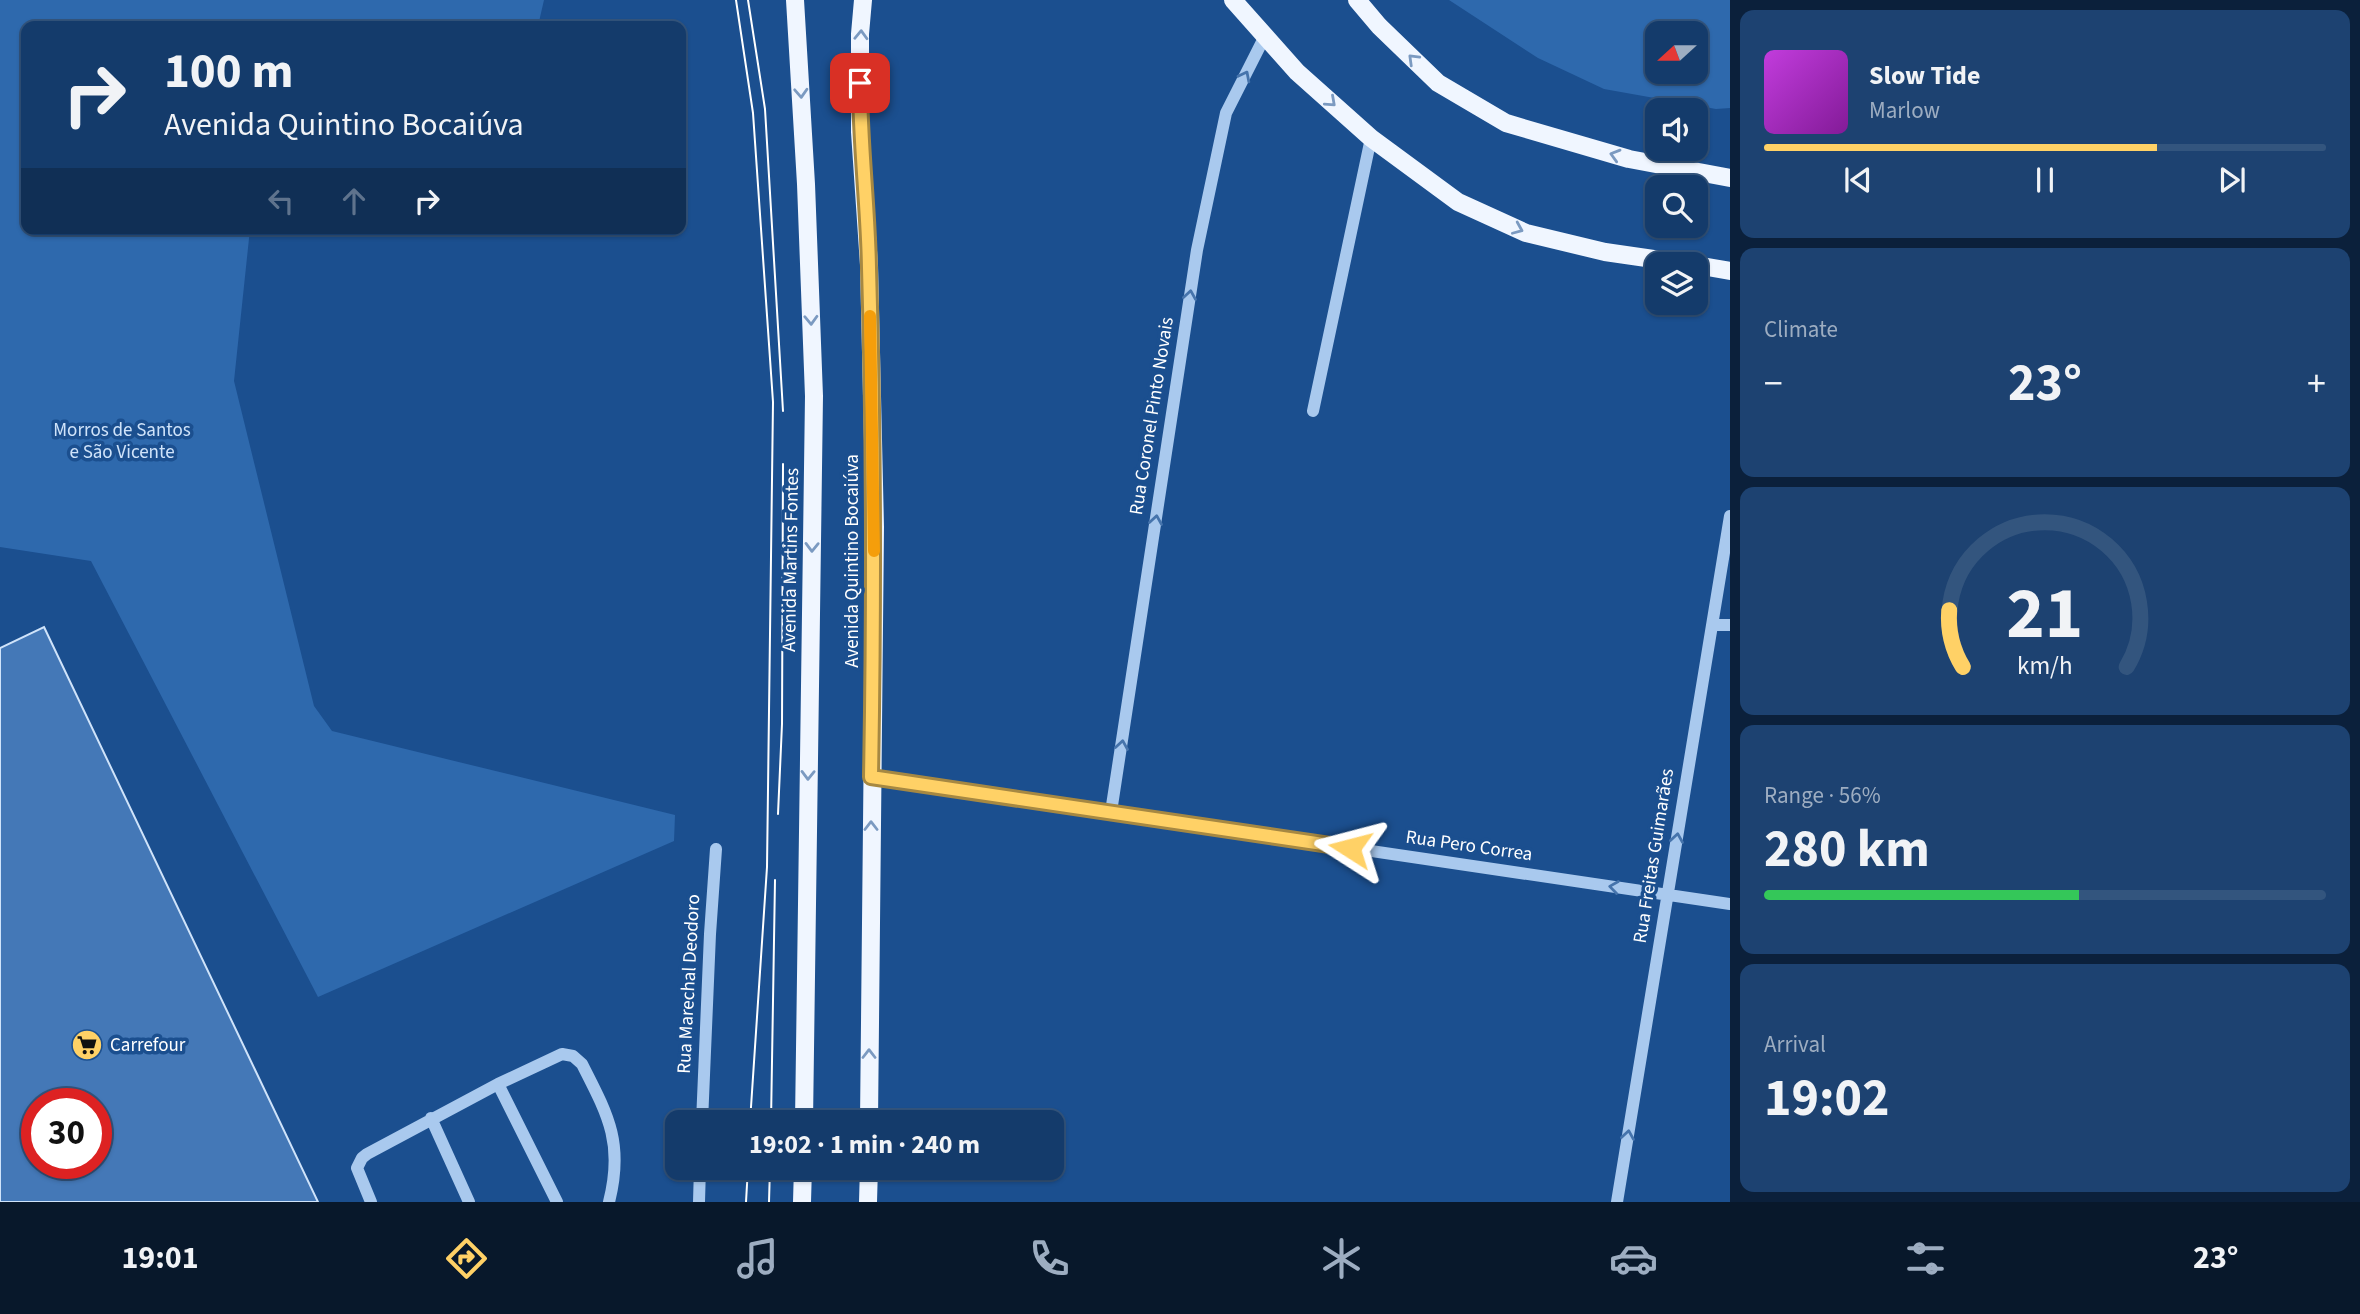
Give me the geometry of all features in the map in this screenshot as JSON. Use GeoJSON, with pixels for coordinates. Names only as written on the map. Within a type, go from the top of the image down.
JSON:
{"type":"FeatureCollection","features":[{"type":"Feature","properties":{"kind":"main road","name":"Avenida Martins Fontes"},"geometry":{"type":"LineString","coordinates":[[795,0],[806,184],[814,396],[804,1110]]}},
{"type":"Feature","properties":{"kind":"main road","name":"Avenida Quintino Bocaiúva"},"geometry":{"type":"LineString","coordinates":[[863,0],[860,34],[860,132],[869,265],[875,527],[869,1110]]}},
{"type":"Feature","properties":{"kind":"main road"},"geometry":{"type":"LineString","coordinates":[[1233,0],[1297,72],[1371,138],[1458,202],[1526,233],[1605,252],[1645,258]]}},
{"type":"Feature","properties":{"kind":"main road"},"geometry":{"type":"LineString","coordinates":[[1357,0],[1379,26],[1438,83],[1506,123],[1629,159],[1730,178]]}},
{"type":"Feature","properties":{"kind":"main road"},"geometry":{"type":"LineString","coordinates":[[1708,267],[1730,271]]}},
{"type":"Feature","properties":{"kind":"main road"},"geometry":{"type":"LineString","coordinates":[[802,1202],[803,1180]]}},
{"type":"Feature","properties":{"kind":"main road"},"geometry":{"type":"LineString","coordinates":[[868,1202],[869,1180]]}},
{"type":"Feature","properties":{"kind":"street","name":"Rua Coronel Pinto Novais"},"geometry":{"type":"LineString","coordinates":[[1111,812],[1197,250],[1226,113],[1265,36]]}},
{"type":"Feature","properties":{"kind":"street"},"geometry":{"type":"LineString","coordinates":[[1313,411],[1371,138]]}},
{"type":"Feature","properties":{"kind":"street","name":"Rua Freitas Guimarães"},"geometry":{"type":"LineString","coordinates":[[1617,1202],[1730,516]]}},
{"type":"Feature","properties":{"kind":"street"},"geometry":{"type":"LineString","coordinates":[[1712,625],[1730,625]]}},
{"type":"Feature","properties":{"kind":"street","name":"Rua Pero Correa"},"geometry":{"type":"LineString","coordinates":[[871,777],[1730,904]]}},
{"type":"Feature","properties":{"kind":"street","name":"Rua Marechal Deodoro"},"geometry":{"type":"LineString","coordinates":[[703,1110],[716,849]]}},
{"type":"Feature","properties":{"kind":"street"},"geometry":{"type":"LineString","coordinates":[[371,1202],[358,1174],[358,1164],[362,1158],[431,1118],[562,1054],[573,1056],[582,1064],[613,1129],[615,1163],[610,1202]]}},
{"type":"Feature","properties":{"kind":"street"},"geometry":{"type":"LineString","coordinates":[[498,1084],[556,1202]]}},
{"type":"Feature","properties":{"kind":"street"},"geometry":{"type":"LineString","coordinates":[[431,1118],[469,1202]]}},
{"type":"Feature","properties":{"kind":"street"},"geometry":{"type":"LineString","coordinates":[[699,1202],[700,1180]]}},
{"type":"Feature","properties":{"kind":"green space","name":"Morros de Santos e São Vicente"},"geometry":{"type":"Polygon","coordinates":[[[0,0],[544,0],[539,21],[21,21],[21,235],[249,235],[234,381],[314,706],[332,731],[675,815],[674,841],[318,997],[91,561],[0,547],[0,0]]]}},
{"type":"Feature","properties":{"kind":"green space"},"geometry":{"type":"Polygon","coordinates":[[[1449,0],[1730,0],[1730,108],[1708,108],[1708,98],[1654,98],[1604,89],[1538,58],[1449,0]]]}},
{"type":"Feature","properties":{"kind":"building"},"geometry":{"type":"Polygon","coordinates":[[[44,627],[318,1202],[0,1202],[0,648],[44,627]]]}},
{"type":"Feature","properties":{"kind":"tram line"},"geometry":{"type":"LineString","coordinates":[[736,0],[753,113],[773,402],[767,867],[751,1110]]}},
{"type":"Feature","properties":{"kind":"tram line"},"geometry":{"type":"LineString","coordinates":[[748,0],[765,109],[783,411]]}},
{"type":"Feature","properties":{"kind":"tram line"},"geometry":{"type":"LineString","coordinates":[[778,814],[782,724],[783,464]]}},
{"type":"Feature","properties":{"kind":"tram line"},"geometry":{"type":"LineString","coordinates":[[771,1110],[775,880]]}},
{"type":"Feature","properties":{"kind":"tram line"},"geometry":{"type":"LineString","coordinates":[[746,1202],[747,1180]]}},
{"type":"Feature","properties":{"kind":"tram line"},"geometry":{"type":"LineString","coordinates":[[769,1202],[770,1180]]}},
{"type":"Feature","properties":{"kind":"slow traffic"},"geometry":{"type":"LineString","coordinates":[[870,316],[874,551]]}},
{"type":"Feature","properties":{"kind":"place","name":"Carrefour"},"geometry":{"type":"Point","coordinates":[87,1045]}},
{"type":"Feature","properties":{"kind":"route"},"geometry":{"type":"LineString","coordinates":[[860,83],[860,132],[869,265],[875,527],[871,777],[1350,848]]}}]}
